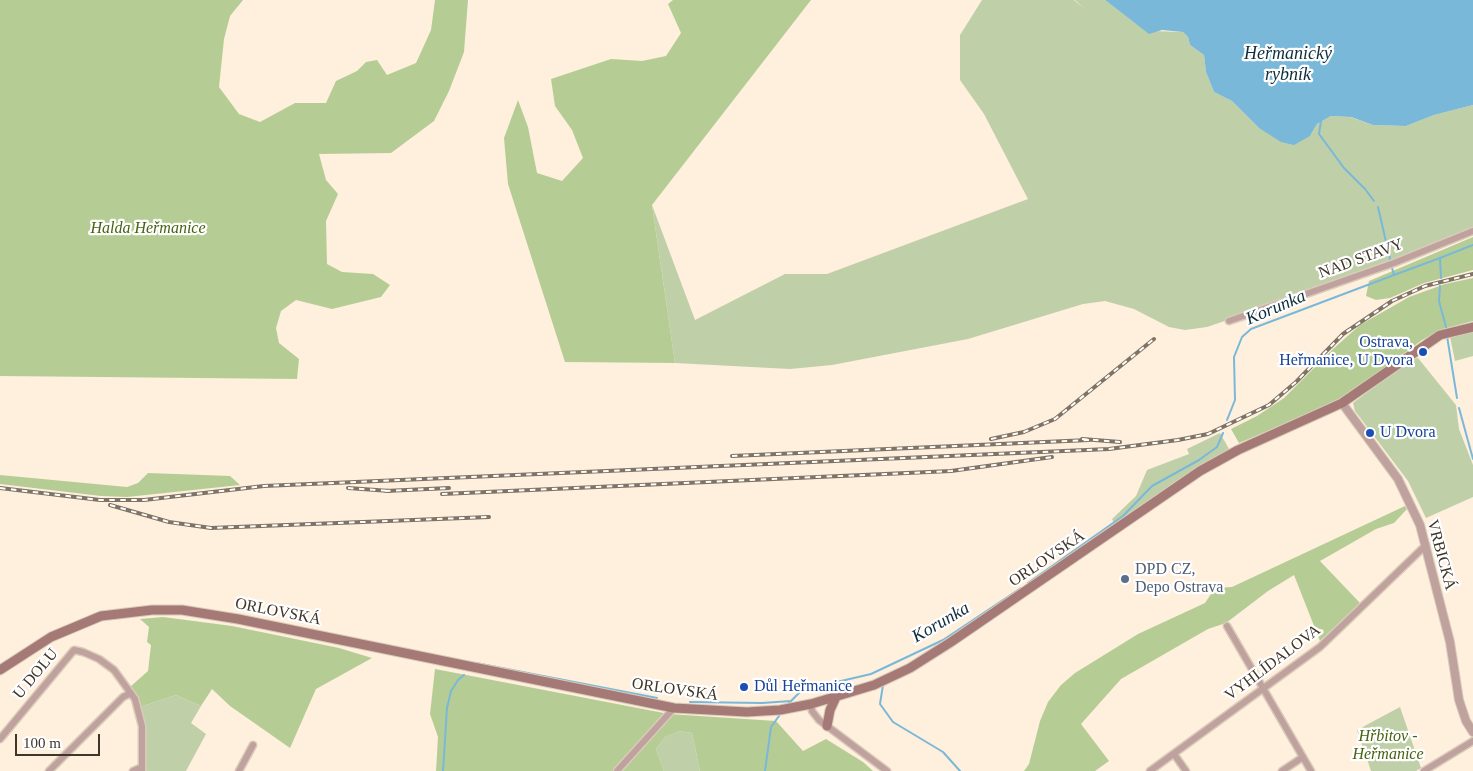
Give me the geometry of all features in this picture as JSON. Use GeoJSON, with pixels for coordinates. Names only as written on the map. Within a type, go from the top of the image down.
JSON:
{"type":"FeatureCollection","features":[{"type":"Feature","properties":{"kind":"main road","name":"ORLOVSKÁ"},"geometry":{"type":"LineString","coordinates":[[0,670],[51,637],[101,616],[137,611],[182,610],[238,619],[674,708],[747,712],[780,710],[811,704],[889,679],[932,655],[1200,471],[1238,450],[1342,403],[1447,333],[1473,327]]}},
{"type":"Feature","properties":{"kind":"main road"},"geometry":{"type":"LineString","coordinates":[[827,726],[830,710],[836,697]]}},
{"type":"Feature","properties":{"kind":"street","name":"NAD STAVY"},"geometry":{"type":"LineString","coordinates":[[1229,321],[1394,263],[1473,231]]}},
{"type":"Feature","properties":{"kind":"street","name":"VRBICKÁ"},"geometry":{"type":"LineString","coordinates":[[1342,403],[1398,479],[1417,517],[1426,545],[1450,642],[1459,700],[1466,720],[1473,732]]}},
{"type":"Feature","properties":{"kind":"street","name":"VYHLÍDALOVA"},"geometry":{"type":"LineString","coordinates":[[1150,771],[1320,647],[1426,545]]}},
{"type":"Feature","properties":{"kind":"street"},"geometry":{"type":"LineString","coordinates":[[1227,626],[1311,771]]}},
{"type":"Feature","properties":{"kind":"street","name":"U DOLU"},"geometry":{"type":"LineString","coordinates":[[0,738],[74,650],[99,659],[114,670],[131,693]]}},
{"type":"Feature","properties":{"kind":"street"},"geometry":{"type":"LineString","coordinates":[[49,771],[123,697],[131,693],[142,726],[142,769],[133,771]]}},
{"type":"Feature","properties":{"kind":"street"},"geometry":{"type":"LineString","coordinates":[[811,704],[815,716],[886,771]]}},
{"type":"Feature","properties":{"kind":"street"},"geometry":{"type":"LineString","coordinates":[[617,771],[674,708]]}},
{"type":"Feature","properties":{"kind":"street"},"geometry":{"type":"LineString","coordinates":[[1424,771],[1473,741]]}},
{"type":"Feature","properties":{"kind":"street"},"geometry":{"type":"LineString","coordinates":[[239,771],[253,745]]}},
{"type":"Feature","properties":{"kind":"street"},"geometry":{"type":"LineString","coordinates":[[1174,754],[1186,771]]}},
{"type":"Feature","properties":{"kind":"street"},"geometry":{"type":"LineString","coordinates":[[1282,771],[1303,757]]}},
{"type":"Feature","properties":{"kind":"green space","name":"Halda Heřmanice"},"geometry":{"type":"Polygon","coordinates":[[[0,0],[243,0],[230,16],[224,39],[219,87],[239,114],[260,122],[295,103],[326,103],[336,81],[357,71],[366,62],[377,60],[387,75],[416,63],[431,30],[435,0],[468,0],[464,52],[449,91],[434,121],[391,153],[319,154],[326,180],[338,194],[326,221],[327,264],[342,272],[373,274],[390,285],[381,297],[332,309],[296,300],[281,311],[276,328],[279,343],[299,359],[297,379],[0,376],[0,0]]]}},
{"type":"Feature","properties":{"kind":"green space"},"geometry":{"type":"Polygon","coordinates":[[[673,0],[811,0],[652,205],[675,363],[565,362],[508,184],[504,138],[518,100],[528,127],[537,173],[562,181],[583,158],[572,130],[555,106],[551,79],[611,59],[642,61],[666,56],[681,33],[668,4],[673,0]]]}},
{"type":"Feature","properties":{"kind":"green space"},"geometry":{"type":"Polygon","coordinates":[[[982,0],[1074,0],[1085,9],[1075,0],[1105,0],[1135,23],[1153,31],[1183,32],[1188,37],[1190,45],[1204,55],[1206,72],[1214,92],[1232,101],[1259,128],[1310,136],[1317,124],[1331,116],[1350,117],[1373,125],[1406,126],[1434,115],[1473,105],[1473,227],[1394,259],[1394,263],[1207,327],[1185,330],[1169,327],[1134,309],[1105,301],[1083,304],[968,339],[832,365],[790,369],[675,363],[652,205],[695,320],[785,274],[827,274],[1028,199],[984,114],[960,80],[960,35],[982,0]]]}},
{"type":"Feature","properties":{"kind":"green space"},"geometry":{"type":"Polygon","coordinates":[[[1473,237],[1473,270],[1424,283],[1390,298],[1376,300],[1366,296],[1369,281],[1473,237]]]}},
{"type":"Feature","properties":{"kind":"green space"},"geometry":{"type":"Polygon","coordinates":[[[1473,278],[1473,321],[1443,329],[1422,340],[1341,400],[1239,443],[1231,429],[1257,416],[1284,398],[1360,325],[1409,297],[1445,284],[1473,278]]]}},
{"type":"Feature","properties":{"kind":"green space"},"geometry":{"type":"Polygon","coordinates":[[[1473,331],[1473,356],[1455,361],[1450,337],[1473,331]]]}},
{"type":"Feature","properties":{"kind":"green space"},"geometry":{"type":"Polygon","coordinates":[[[1418,358],[1456,405],[1459,429],[1473,465],[1473,497],[1426,518],[1408,481],[1355,411],[1353,403],[1408,361],[1418,358]]]}},
{"type":"Feature","properties":{"kind":"green space"},"geometry":{"type":"Polygon","coordinates":[[[1220,433],[1229,449],[1156,495],[1115,526],[1112,519],[1136,496],[1147,470],[1189,454],[1187,449],[1220,433]]]}},
{"type":"Feature","properties":{"kind":"green space"},"geometry":{"type":"Polygon","coordinates":[[[148,473],[230,476],[240,485],[127,497],[101,496],[0,484],[0,475],[127,487],[138,483],[148,473]]]}},
{"type":"Feature","properties":{"kind":"green space"},"geometry":{"type":"Polygon","coordinates":[[[1405,506],[1407,509],[1394,523],[1376,529],[1320,561],[1360,603],[1320,641],[1294,575],[1268,591],[1226,623],[1208,629],[1121,679],[1081,724],[1109,761],[1095,771],[1024,771],[1029,764],[1040,721],[1048,702],[1061,685],[1075,673],[1138,634],[1205,603],[1215,588],[1232,587],[1405,506]]]}},
{"type":"Feature","properties":{"kind":"green space"},"geometry":{"type":"Polygon","coordinates":[[[163,617],[232,626],[339,648],[372,658],[316,689],[290,748],[230,706],[212,689],[201,706],[176,695],[140,707],[130,687],[148,671],[151,645],[147,642],[149,627],[140,619],[163,617]]]}},
{"type":"Feature","properties":{"kind":"green space"},"geometry":{"type":"Polygon","coordinates":[[[435,669],[669,714],[776,721],[803,751],[826,739],[863,762],[873,771],[700,771],[692,733],[680,731],[665,737],[656,749],[664,771],[436,771],[438,737],[430,714],[435,669]]]}},
{"type":"Feature","properties":{"kind":"green space"},"geometry":{"type":"Polygon","coordinates":[[[176,695],[201,706],[191,723],[206,734],[186,771],[144,771],[145,728],[140,707],[176,695]]]}},
{"type":"Feature","properties":{"kind":"green space","name":"Hřbitov - Heřmanice"},"geometry":{"type":"Polygon","coordinates":[[[1400,707],[1421,768],[1416,771],[1371,771],[1357,730],[1400,707]]]}},
{"type":"Feature","properties":{"kind":"green space"},"geometry":{"type":"Polygon","coordinates":[[[680,731],[692,733],[700,771],[664,771],[656,749],[665,737],[680,731]]]}},
{"type":"Feature","properties":{"kind":"water","name":"Heřmanický rybník"},"geometry":{"type":"Polygon","coordinates":[[[1105,0],[1473,0],[1473,105],[1434,115],[1406,126],[1373,125],[1351,117],[1331,116],[1317,124],[1310,136],[1294,145],[1281,142],[1259,128],[1232,101],[1214,92],[1206,72],[1204,55],[1190,45],[1188,37],[1183,32],[1162,30],[1149,34],[1105,0]]]}},
{"type":"Feature","properties":{"kind":"waterway","name":"Korunka"},"geometry":{"type":"LineString","coordinates":[[1321,121],[1319,134],[1344,168],[1374,201]]}},
{"type":"Feature","properties":{"kind":"waterway","name":"Korunka"},"geometry":{"type":"LineString","coordinates":[[1378,207],[1390,259]]}},
{"type":"Feature","properties":{"kind":"waterway"},"geometry":{"type":"LineString","coordinates":[[1440,258],[1473,245]]}},
{"type":"Feature","properties":{"kind":"waterway"},"geometry":{"type":"LineString","coordinates":[[1394,275],[1440,258],[1441,278]]}},
{"type":"Feature","properties":{"kind":"waterway","name":"Korunka"},"geometry":{"type":"LineString","coordinates":[[1227,420],[1235,400],[1234,357],[1242,337],[1251,329],[1394,275],[1392,268]]}},
{"type":"Feature","properties":{"kind":"waterway"},"geometry":{"type":"LineString","coordinates":[[1440,286],[1439,301],[1447,331]]}},
{"type":"Feature","properties":{"kind":"waterway"},"geometry":{"type":"LineString","coordinates":[[1447,336],[1457,398]]}},
{"type":"Feature","properties":{"kind":"waterway"},"geometry":{"type":"LineString","coordinates":[[1459,408],[1473,459]]}},
{"type":"Feature","properties":{"kind":"waterway","name":"Korunka"},"geometry":{"type":"LineString","coordinates":[[1028,583],[1123,516],[1152,486],[1199,460],[1217,447],[1223,433]]}},
{"type":"Feature","properties":{"kind":"waterway","name":"Korunka"},"geometry":{"type":"LineString","coordinates":[[811,688],[871,674],[943,640],[1021,588]]}},
{"type":"Feature","properties":{"kind":"waterway"},"geometry":{"type":"LineString","coordinates":[[476,663],[657,698]]}},
{"type":"Feature","properties":{"kind":"waterway"},"geometry":{"type":"LineString","coordinates":[[443,771],[447,708],[451,691],[458,680],[464,675]]}},
{"type":"Feature","properties":{"kind":"waterway","name":"Korunka"},"geometry":{"type":"LineString","coordinates":[[883,685],[880,704],[893,722],[943,752],[960,771]]}},
{"type":"Feature","properties":{"kind":"waterway"},"geometry":{"type":"LineString","coordinates":[[787,705],[802,690]]}},
{"type":"Feature","properties":{"kind":"waterway"},"geometry":{"type":"LineString","coordinates":[[690,702],[762,703],[791,701]]}},
{"type":"Feature","properties":{"kind":"waterway"},"geometry":{"type":"LineString","coordinates":[[765,771],[771,727],[779,716]]}},
{"type":"Feature","properties":{"kind":"railway"},"geometry":{"type":"LineString","coordinates":[[0,488],[100,500],[144,500],[264,486],[1109,449],[1178,440],[1208,434],[1269,405],[1296,382],[1343,334],[1392,301],[1425,286],[1473,274]]}},
{"type":"Feature","properties":{"kind":"railway"},"geometry":{"type":"LineString","coordinates":[[991,439],[1024,432],[1055,419],[1154,339]]}},
{"type":"Feature","properties":{"kind":"railway"},"geometry":{"type":"LineString","coordinates":[[1082,439],[1120,442]]}},
{"type":"Feature","properties":{"kind":"railway"},"geometry":{"type":"LineString","coordinates":[[732,456],[1089,440]]}},
{"type":"Feature","properties":{"kind":"railway"},"geometry":{"type":"LineString","coordinates":[[442,494],[951,471],[1052,457]]}},
{"type":"Feature","properties":{"kind":"railway"},"geometry":{"type":"LineString","coordinates":[[348,488],[390,491]]}},
{"type":"Feature","properties":{"kind":"railway"},"geometry":{"type":"LineString","coordinates":[[385,491],[449,488]]}},
{"type":"Feature","properties":{"kind":"railway"},"geometry":{"type":"LineString","coordinates":[[110,505],[169,522],[211,528],[489,517]]}},
{"type":"Feature","properties":{"kind":"place","name":"Ostrava, Heřmanice, U Dvora"},"geometry":{"type":"Point","coordinates":[1423,352]}},
{"type":"Feature","properties":{"kind":"place","name":"U Dvora"},"geometry":{"type":"Point","coordinates":[1370,433]}},
{"type":"Feature","properties":{"kind":"place","name":"DPD CZ, Depo Ostrava"},"geometry":{"type":"Point","coordinates":[1125,579]}},
{"type":"Feature","properties":{"kind":"place","name":"Důl Heřmanice"},"geometry":{"type":"Point","coordinates":[744,687]}}]}
